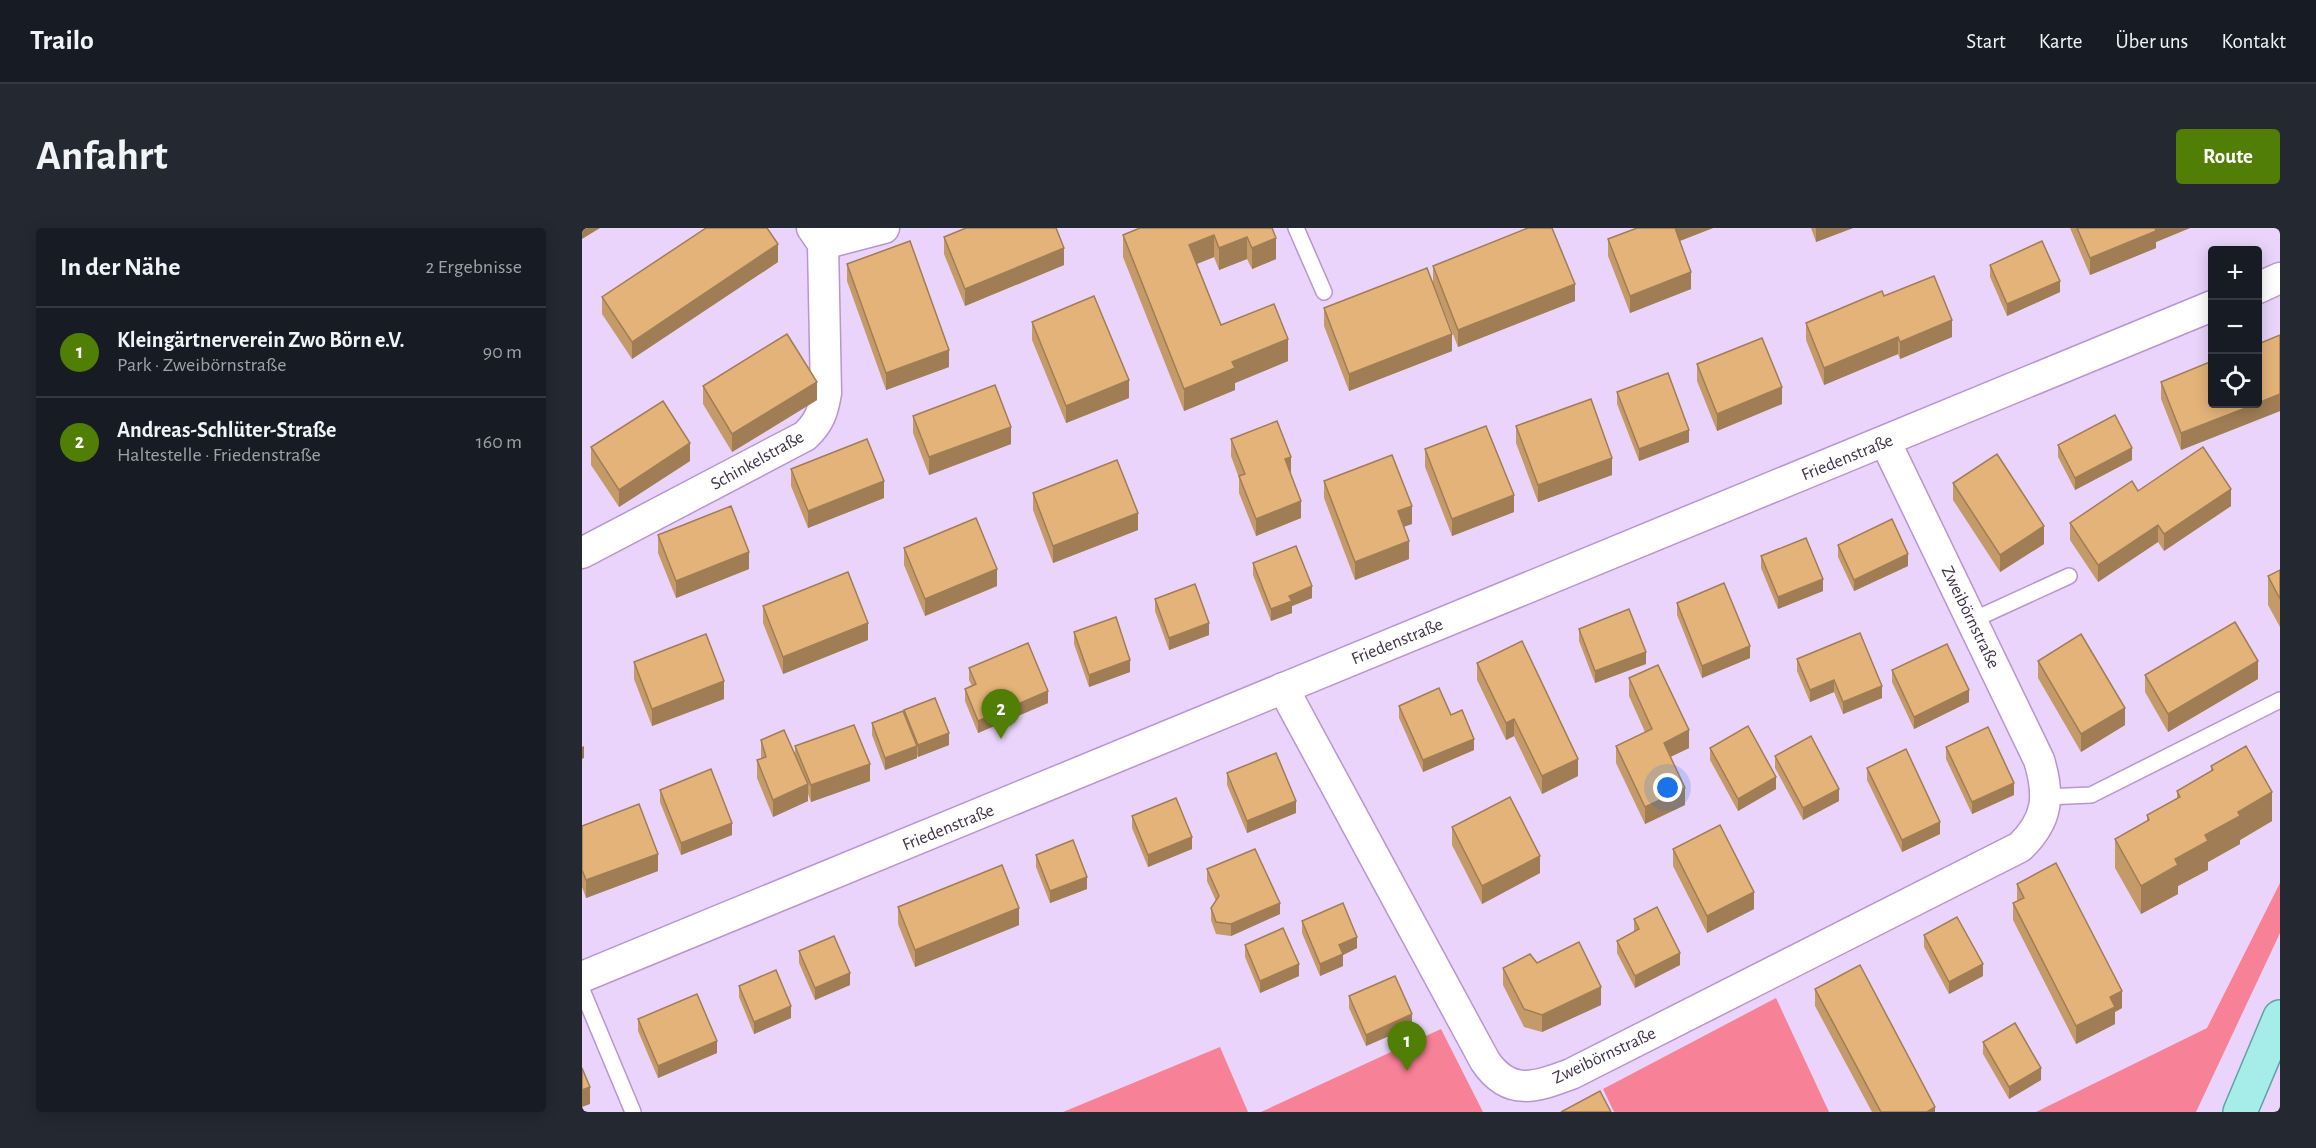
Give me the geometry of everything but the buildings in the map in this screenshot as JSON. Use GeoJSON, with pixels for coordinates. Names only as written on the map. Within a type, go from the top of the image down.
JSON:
{"type":"FeatureCollection","features":[{"type":"Feature","properties":{"kind":"main road"},"geometry":{"type":"LineString","coordinates":[[2240,1112],[2280,1017]]}},
{"type":"Feature","properties":{"kind":"main road"},"geometry":{"type":"LineString","coordinates":[[2240,1112],[2280,1042]]}},
{"type":"Feature","properties":{"kind":"street"},"geometry":{"type":"LineString","coordinates":[[817,236],[884,228]]}},
{"type":"Feature","properties":{"kind":"street","name":"Schinkelstraße"},"geometry":{"type":"LineString","coordinates":[[582,553],[805,436],[815,426],[823,412],[826,393],[817,236]]}},
{"type":"Feature","properties":{"kind":"street"},"geometry":{"type":"LineString","coordinates":[[2262,286],[2280,278]]}},
{"type":"Feature","properties":{"kind":"street","name":"Friedenstraße"},"geometry":{"type":"LineString","coordinates":[[582,977],[2208,308]]}},
{"type":"Feature","properties":{"kind":"street","name":"Zweibörnstraße"},"geometry":{"type":"LineString","coordinates":[[1283,688],[1494,1075],[1505,1083],[1531,1085],[1550,1082],[1571,1074],[2020,847],[2035,832],[2046,797],[2045,780],[2039,760],[1885,441]]}},
{"type":"Feature","properties":{"kind":"lane"},"geometry":{"type":"LineString","coordinates":[[1296,228],[1324,292]]}},
{"type":"Feature","properties":{"kind":"lane"},"geometry":{"type":"LineString","coordinates":[[1972,621],[2069,576]]}},
{"type":"Feature","properties":{"kind":"lane"},"geometry":{"type":"LineString","coordinates":[[2046,797],[2091,795],[2280,700]]}},
{"type":"Feature","properties":{"kind":"lane"},"geometry":{"type":"LineString","coordinates":[[582,990],[633,1112]]}},
{"type":"Feature","properties":{"kind":"shaded area"},"geometry":{"type":"Polygon","coordinates":[[[2280,883],[2280,933],[2196,1112],[2036,1112],[2207,1028],[2280,883]]]}},
{"type":"Feature","properties":{"kind":"shaded area"},"geometry":{"type":"Polygon","coordinates":[[[1776,998],[1829,1112],[1614,1112],[1603,1089],[1776,998]]]}},
{"type":"Feature","properties":{"kind":"shaded area"},"geometry":{"type":"Polygon","coordinates":[[[1441,1029],[1483,1112],[1261,1112],[1441,1029]]]}},
{"type":"Feature","properties":{"kind":"shaded area"},"geometry":{"type":"Polygon","coordinates":[[[1220,1047],[1248,1112],[1063,1112],[1220,1047]]]}},
{"type":"Feature","properties":{"kind":"place","name":"Andreas-Schlüter-Straße"},"geometry":{"type":"Point","coordinates":[1001,739]}},
{"type":"Feature","properties":{"kind":"place","name":"Kleingärtnerverein Zwo Börn e.V."},"geometry":{"type":"Point","coordinates":[1407,1071]}}]}
